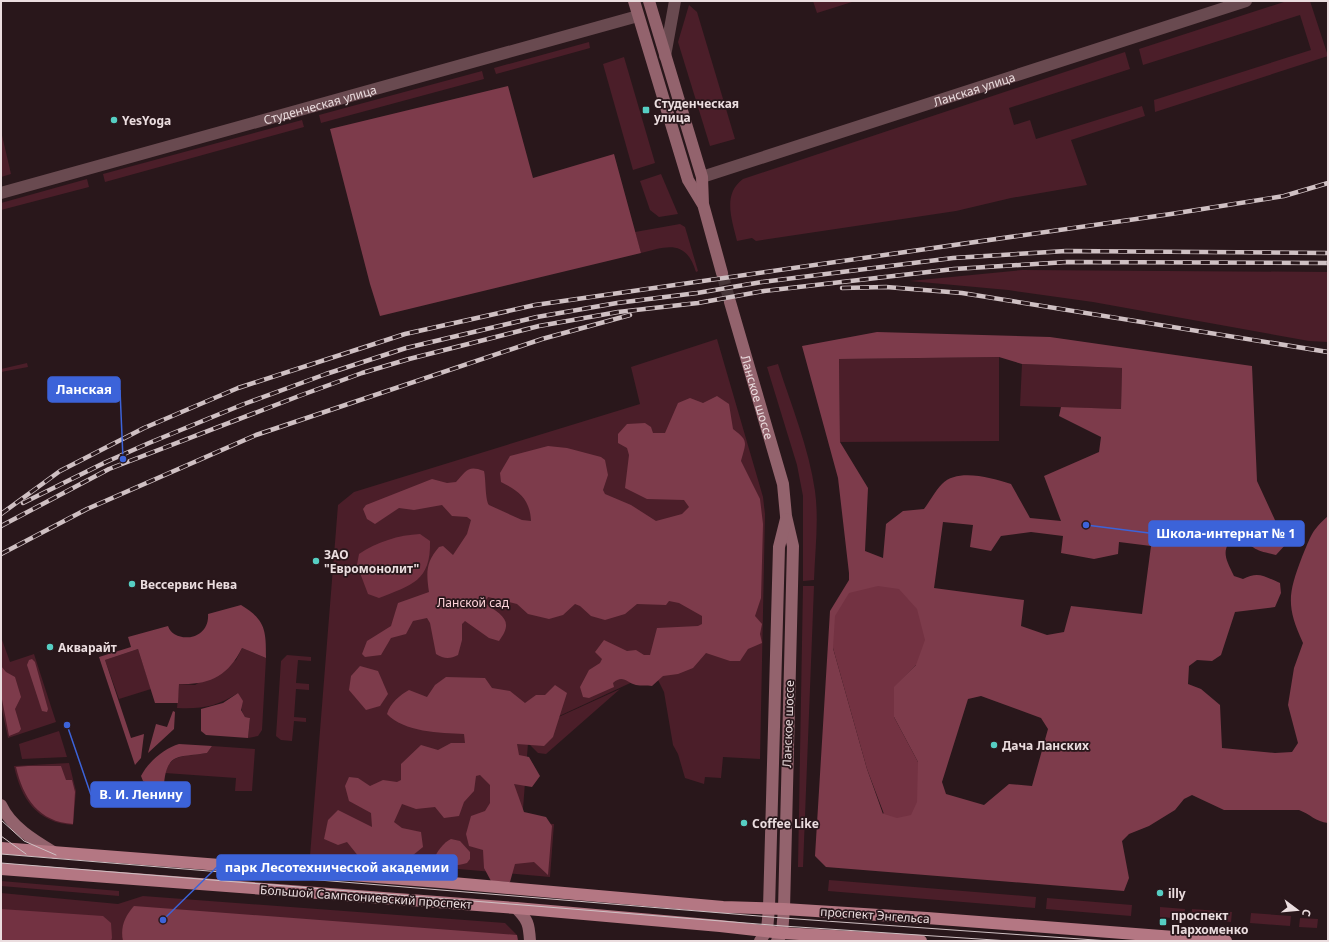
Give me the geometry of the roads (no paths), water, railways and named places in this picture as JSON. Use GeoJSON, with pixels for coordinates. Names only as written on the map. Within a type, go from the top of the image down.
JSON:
{"type":"FeatureCollection","features":[{"type":"Feature","properties":{"kind":"main road"},"geometry":{"type":"LineString","coordinates":[[634,1],[688,180],[703,204]]}},
{"type":"Feature","properties":{"kind":"main road"},"geometry":{"type":"LineString","coordinates":[[649,1],[702,177],[703,204],[722,273]]}},
{"type":"Feature","properties":{"kind":"main road","name":"Ланское шоссе"},"geometry":{"type":"LineString","coordinates":[[730,302],[783,484],[786,516],[793,546],[784,909],[780,937]]}},
{"type":"Feature","properties":{"kind":"main road","name":"Ланское шоссе"},"geometry":{"type":"LineString","coordinates":[[767,930],[769,908],[778,546],[786,516]]}},
{"type":"Feature","properties":{"kind":"main road"},"geometry":{"type":"LineString","coordinates":[[1,805],[12,822],[24,833],[55,853]]}},
{"type":"Feature","properties":{"kind":"main road","name":"Большой Сампсониевский проспект"},"geometry":{"type":"LineString","coordinates":[[1,848],[524,890]]}},
{"type":"Feature","properties":{"kind":"main road","name":"Большой Сампсониевский проспект"},"geometry":{"type":"LineString","coordinates":[[1,869],[516,908]]}},
{"type":"Feature","properties":{"kind":"main road","name":"проспект Энгельса"},"geometry":{"type":"LineString","coordinates":[[524,890],[723,907],[784,909],[1226,941]]}},
{"type":"Feature","properties":{"kind":"main road"},"geometry":{"type":"LineString","coordinates":[[516,908],[525,917],[529,925],[530,941]]}},
{"type":"Feature","properties":{"kind":"main road","name":"проспект Энгельса"},"geometry":{"type":"LineString","coordinates":[[516,908],[767,930],[780,937],[921,941]]}},
{"type":"Feature","properties":{"kind":"main road"},"geometry":{"type":"LineString","coordinates":[[760,941],[767,930]]}},
{"type":"Feature","properties":{"kind":"street"},"geometry":{"type":"LineString","coordinates":[[665,56],[675,1]]}},
{"type":"Feature","properties":{"kind":"street","name":"Ланская улица"},"geometry":{"type":"LineString","coordinates":[[702,177],[1246,1]]}},
{"type":"Feature","properties":{"kind":"street","name":"Студенческая улица"},"geometry":{"type":"LineString","coordinates":[[1,193],[638,16]]}},
{"type":"Feature","properties":{"kind":"tunnel"},"geometry":{"type":"LineString","coordinates":[[722,273],[730,302]]}},
{"type":"Feature","properties":{"kind":"tram line"},"geometry":{"type":"LineString","coordinates":[[1,820],[24,841],[56,855]]}},
{"type":"Feature","properties":{"kind":"tram line"},"geometry":{"type":"LineString","coordinates":[[1,836],[26,854]]}},
{"type":"Feature","properties":{"kind":"tram line"},"geometry":{"type":"LineString","coordinates":[[1,854],[783,918],[1109,941]]}},
{"type":"Feature","properties":{"kind":"tram line"},"geometry":{"type":"LineString","coordinates":[[1,863],[783,926],[1009,941]]}},
{"type":"Feature","properties":{"kind":"railway"},"geometry":{"type":"LineString","coordinates":[[1,514],[60,471],[144,428],[238,388],[405,334],[535,305],[1171,214],[1284,196],[1328,183]]}},
{"type":"Feature","properties":{"kind":"railway"},"geometry":{"type":"LineString","coordinates":[[23,503],[106,462],[149,443],[244,404],[326,374],[406,348],[537,317],[617,303],[697,293],[762,282],[953,258],[1066,251],[1328,253]]}},
{"type":"Feature","properties":{"kind":"railway"},"geometry":{"type":"LineString","coordinates":[[1,526],[109,469],[299,396],[362,373],[409,359],[539,326],[618,312],[698,303],[764,291],[954,269],[1067,262],[1328,263]]}},
{"type":"Feature","properties":{"kind":"railway"},"geometry":{"type":"LineString","coordinates":[[842,288],[886,287],[962,293],[1328,352]]}},
{"type":"Feature","properties":{"kind":"railway"},"geometry":{"type":"LineString","coordinates":[[1,554],[87,509],[256,435],[542,339],[630,315]]}},
{"type":"Feature","properties":{"kind":"place","name":"Студенческая улица"},"geometry":{"type":"Point","coordinates":[646,110]}},
{"type":"Feature","properties":{"kind":"place","name":"YesYoga"},"geometry":{"type":"Point","coordinates":[114,120]}},
{"type":"Feature","properties":{"kind":"place","name":"Ланская"},"geometry":{"type":"Point","coordinates":[123,459]}},
{"type":"Feature","properties":{"kind":"place","name":"Школа-интернат № 1"},"geometry":{"type":"Point","coordinates":[1086,525]}},
{"type":"Feature","properties":{"kind":"place","name":"ЗАО \"Евромонолит\""},"geometry":{"type":"Point","coordinates":[316,561]}},
{"type":"Feature","properties":{"kind":"place","name":"Вессервис Нева"},"geometry":{"type":"Point","coordinates":[132,584]}},
{"type":"Feature","properties":{"kind":"place","name":"Акварайт"},"geometry":{"type":"Point","coordinates":[50,647]}},
{"type":"Feature","properties":{"kind":"place","name":"В. И. Ленину"},"geometry":{"type":"Point","coordinates":[67,725]}},
{"type":"Feature","properties":{"kind":"place","name":"Дача Ланских"},"geometry":{"type":"Point","coordinates":[994,745]}},
{"type":"Feature","properties":{"kind":"place","name":"Coffee Like"},"geometry":{"type":"Point","coordinates":[744,823]}},
{"type":"Feature","properties":{"kind":"place","name":"illy"},"geometry":{"type":"Point","coordinates":[1160,893]}},
{"type":"Feature","properties":{"kind":"place","name":"парк Лесотехнической академии"},"geometry":{"type":"Point","coordinates":[163,920]}},
{"type":"Feature","properties":{"kind":"place","name":"проспект Пархоменко"},"geometry":{"type":"Point","coordinates":[1163,922]}},
{"type":"Feature","properties":{"kind":"park label","name":"Ланской сад"},"geometry":{"type":"Point","coordinates":[473,602]}}]}
